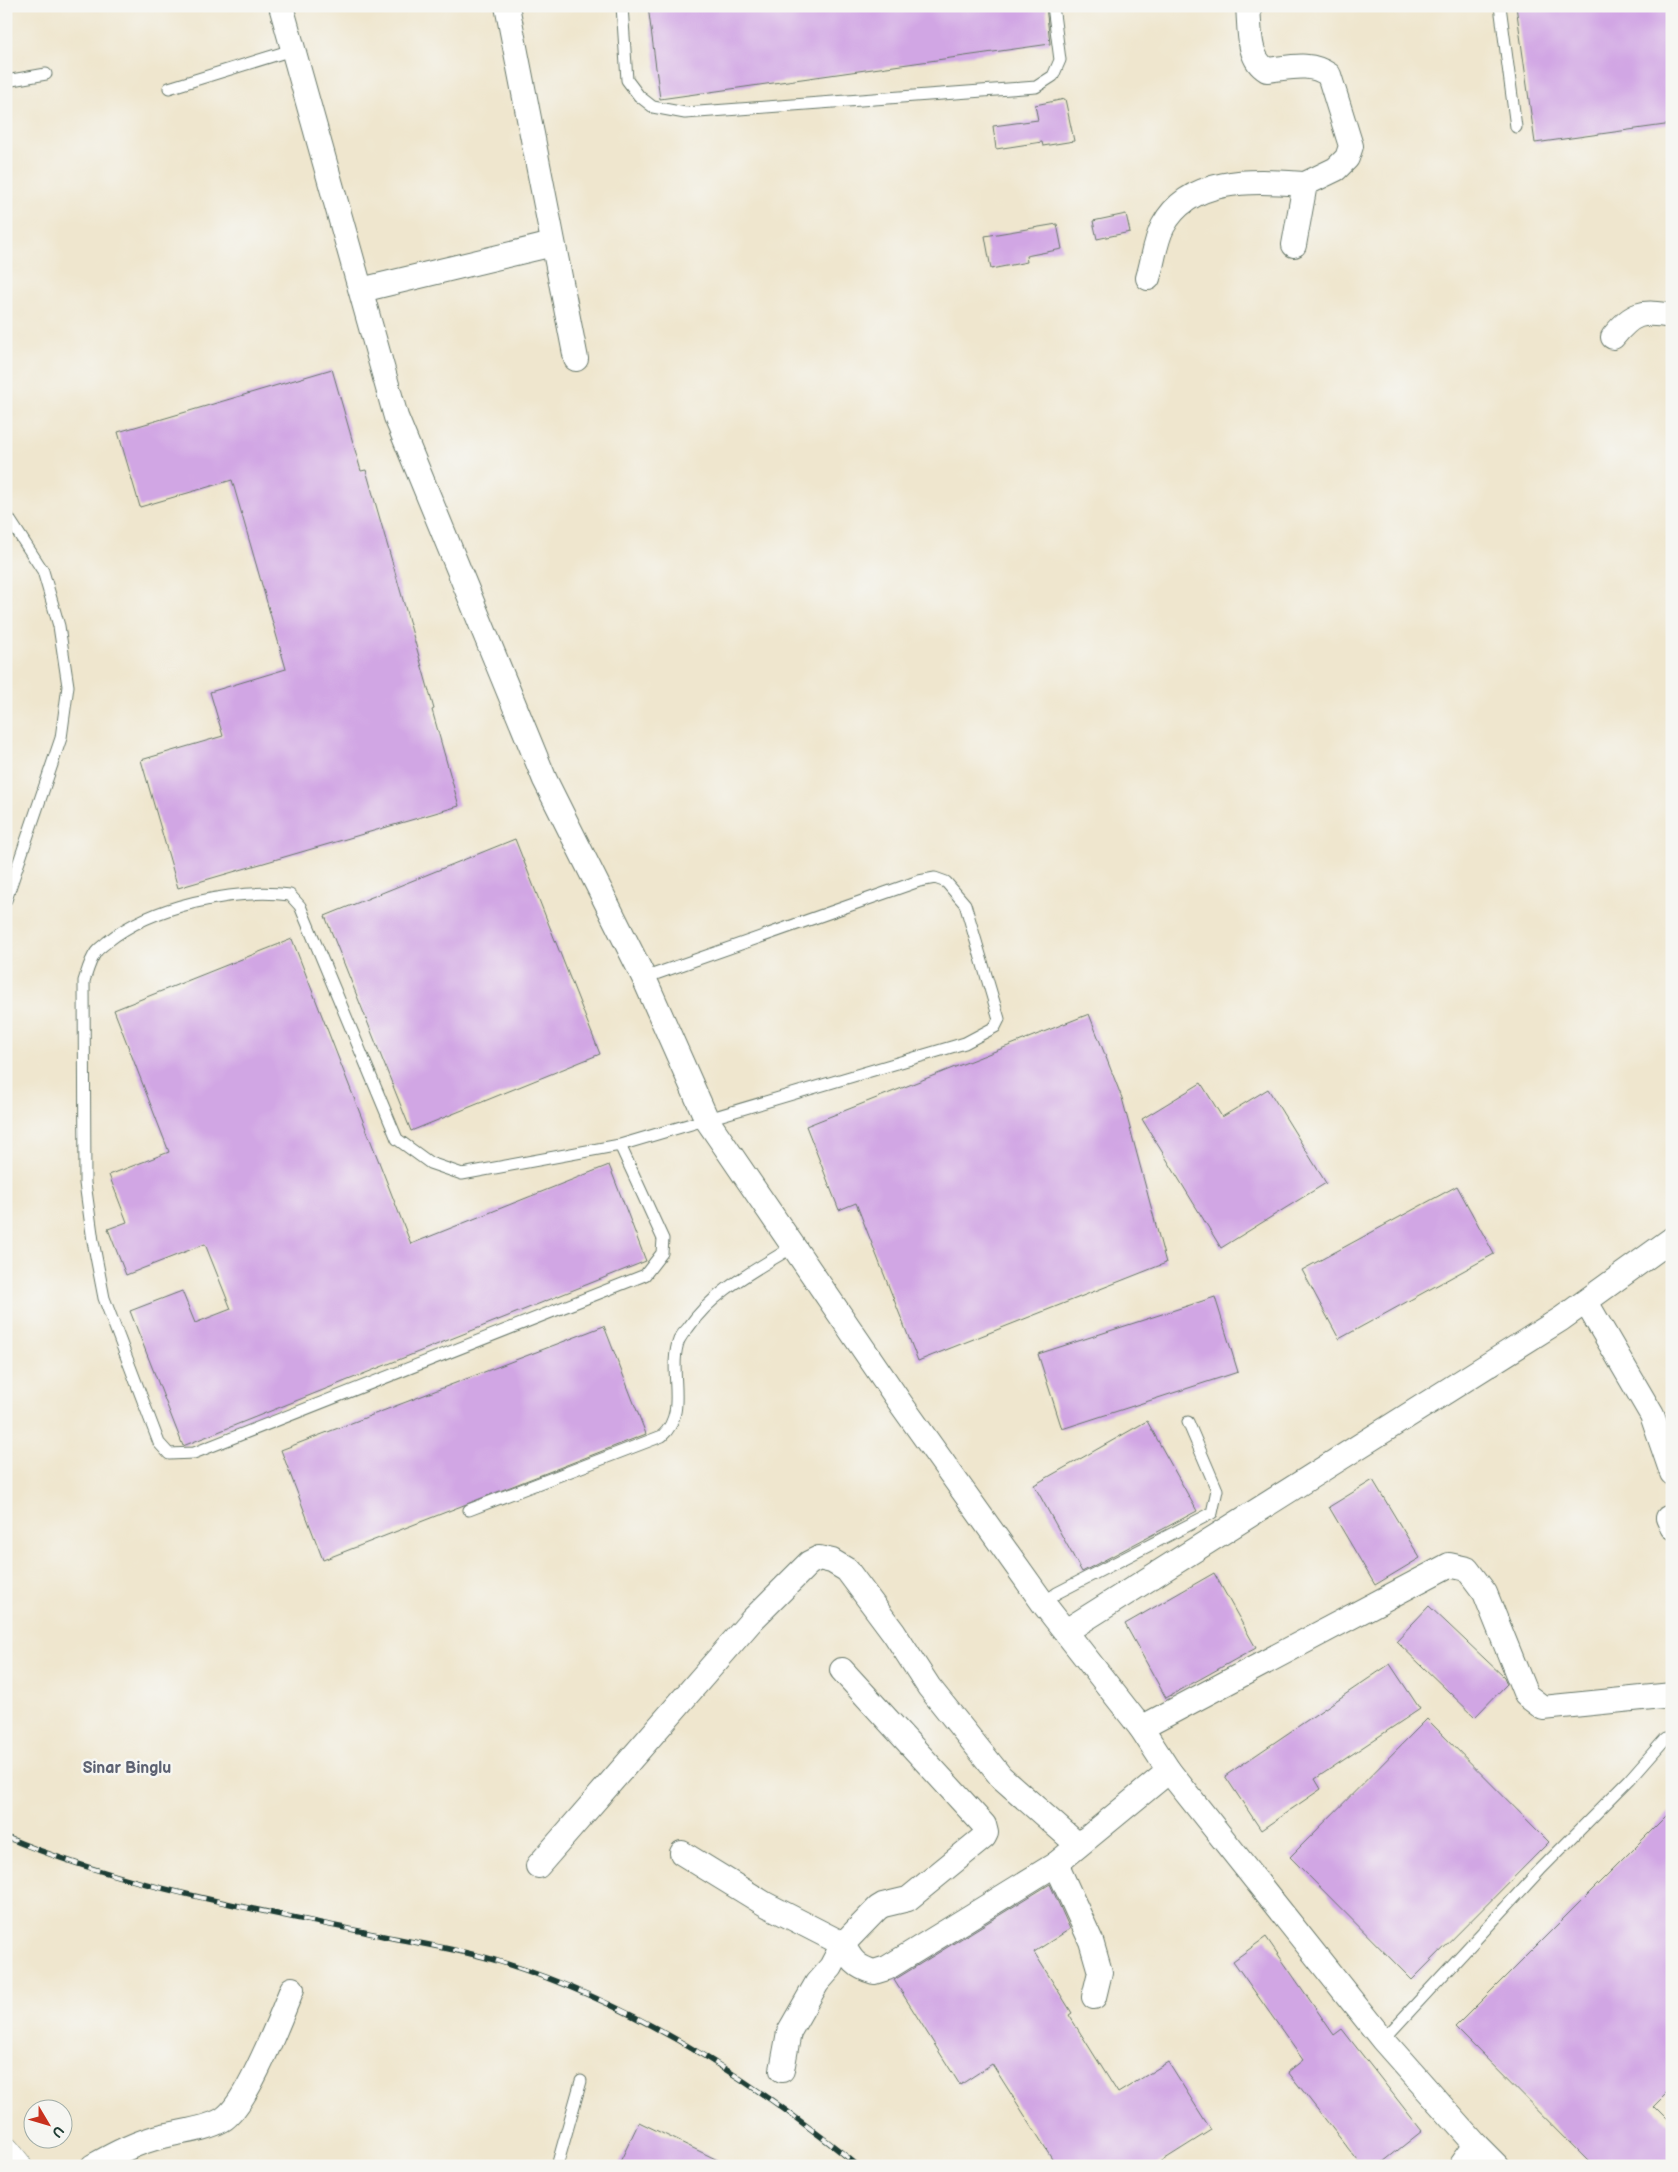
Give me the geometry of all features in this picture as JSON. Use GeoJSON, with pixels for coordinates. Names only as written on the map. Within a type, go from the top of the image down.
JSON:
{"type":"FeatureCollection","features":[{"type":"Feature","properties":{"kind":"highway"},"geometry":{"type":"LineString","coordinates":[[6,2151],[18,2166]]}},
{"type":"Feature","properties":{"kind":"street"},"geometry":{"type":"LineString","coordinates":[[281,6],[396,417],[545,780],[644,978],[707,1120],[901,1404],[1043,1603],[1141,1728],[1169,1770],[1383,2040],[1497,2166]]}},
{"type":"Feature","properties":{"kind":"street"},"geometry":{"type":"LineString","coordinates":[[506,6],[576,359]]}},
{"type":"Feature","properties":{"kind":"street"},"geometry":{"type":"LineString","coordinates":[[1148,278],[1163,226],[1183,202],[1198,193],[1227,184],[1269,182],[1305,184],[1336,169],[1347,158],[1351,146],[1329,75],[1320,68],[1306,66],[1267,70],[1260,66],[1253,50],[1248,6]]}},
{"type":"Feature","properties":{"kind":"street"},"geometry":{"type":"LineString","coordinates":[[1294,245],[1305,184]]}},
{"type":"Feature","properties":{"kind":"street"},"geometry":{"type":"LineString","coordinates":[[361,290],[553,244]]}},
{"type":"Feature","properties":{"kind":"street"},"geometry":{"type":"LineString","coordinates":[[1613,337],[1634,316],[1649,312],[1672,316]]}},
{"type":"Feature","properties":{"kind":"street"},"geometry":{"type":"LineString","coordinates":[[1066,1631],[1561,1319],[1672,1238]]}},
{"type":"Feature","properties":{"kind":"street"},"geometry":{"type":"LineString","coordinates":[[1586,1302],[1652,1415],[1672,1473]]}},
{"type":"Feature","properties":{"kind":"street"},"geometry":{"type":"LineString","coordinates":[[538,1866],[752,1620],[808,1563],[820,1558],[832,1561],[847,1570],[894,1633],[929,1687],[1001,1777],[1078,1845]]}},
{"type":"Feature","properties":{"kind":"street"},"geometry":{"type":"LineString","coordinates":[[1141,1728],[1449,1565],[1467,1569],[1485,1593],[1526,1694],[1543,1708],[1672,1695]]}},
{"type":"Feature","properties":{"kind":"street"},"geometry":{"type":"LineString","coordinates":[[782,2070],[789,2032],[817,1983],[831,1968],[843,1944],[878,1908],[908,1899],[984,1837],[986,1832],[984,1826],[842,1670]]}},
{"type":"Feature","properties":{"kind":"street"},"geometry":{"type":"LineString","coordinates":[[682,1852],[765,1904],[843,1944],[848,1955],[863,1968],[874,1972],[887,1968],[1056,1864],[1169,1770]]}},
{"type":"Feature","properties":{"kind":"street"},"geometry":{"type":"LineString","coordinates":[[1056,1864],[1091,1941],[1100,1972],[1094,1997]]}},
{"type":"Feature","properties":{"kind":"street"},"geometry":{"type":"LineString","coordinates":[[92,2166],[132,2145],[163,2136],[203,2128],[224,2119],[239,2103],[267,2050],[292,1990]]}},
{"type":"Feature","properties":{"kind":"street"},"geometry":{"type":"LineString","coordinates":[[1461,2166],[1476,2145]]}},
{"type":"Feature","properties":{"kind":"lane"},"geometry":{"type":"LineString","coordinates":[[622,6],[627,80],[638,96],[654,107],[686,113],[1036,88],[1053,76],[1060,60],[1053,6]]}},
{"type":"Feature","properties":{"kind":"lane"},"geometry":{"type":"LineString","coordinates":[[1500,6],[1516,127]]}},
{"type":"Feature","properties":{"kind":"lane"},"geometry":{"type":"LineString","coordinates":[[170,88],[292,50]]}},
{"type":"Feature","properties":{"kind":"lane"},"geometry":{"type":"LineString","coordinates":[[6,81],[46,74]]}},
{"type":"Feature","properties":{"kind":"lane"},"geometry":{"type":"LineString","coordinates":[[6,514],[43,571],[59,626],[68,686],[61,738],[6,900]]}},
{"type":"Feature","properties":{"kind":"lane"},"geometry":{"type":"LineString","coordinates":[[620,1145],[663,1239],[662,1253],[645,1275],[194,1453],[169,1454],[159,1443],[104,1298],[93,1241],[85,1183],[84,981],[96,952],[116,935],[154,915],[209,900],[268,893],[290,895],[300,906],[397,1139],[430,1163],[462,1174],[620,1145],[707,1120],[965,1043],[995,1027],[1000,1018],[965,904],[946,882],[935,878],[919,881],[644,978]]}},
{"type":"Feature","properties":{"kind":"lane"},"geometry":{"type":"LineString","coordinates":[[469,1510],[662,1436],[673,1422],[676,1404],[674,1374],[679,1340],[696,1316],[720,1292],[794,1246]]}},
{"type":"Feature","properties":{"kind":"lane"},"geometry":{"type":"LineString","coordinates":[[1043,1603],[1056,1593],[1212,1513],[1217,1490],[1188,1422]]}},
{"type":"Feature","properties":{"kind":"lane"},"geometry":{"type":"LineString","coordinates":[[1383,2040],[1540,1870],[1630,1779],[1666,1738]]}},
{"type":"Feature","properties":{"kind":"lane"},"geometry":{"type":"LineString","coordinates":[[557,2166],[581,2081]]}},
{"type":"Feature","properties":{"kind":"building"},"geometry":{"type":"Polygon","coordinates":[[[648,6],[1046,6],[1050,44],[660,99],[648,6]]]}},
{"type":"Feature","properties":{"kind":"building"},"geometry":{"type":"Polygon","coordinates":[[[1516,6],[1672,6],[1672,124],[1535,143],[1516,6]]]}},
{"type":"Feature","properties":{"kind":"building"},"geometry":{"type":"Polygon","coordinates":[[[1065,99],[1074,141],[1043,146],[1042,142],[996,149],[993,126],[1038,120],[1035,105],[1065,99]]]}},
{"type":"Feature","properties":{"kind":"building"},"geometry":{"type":"Polygon","coordinates":[[[1126,214],[1130,232],[1097,239],[1093,221],[1126,214]]]}},
{"type":"Feature","properties":{"kind":"building"},"geometry":{"type":"Polygon","coordinates":[[[1057,224],[1062,249],[1026,256],[1027,262],[991,269],[985,236],[1057,224]]]}},
{"type":"Feature","properties":{"kind":"building"},"geometry":{"type":"Polygon","coordinates":[[[332,369],[361,471],[366,470],[434,709],[432,710],[459,806],[178,888],[141,760],[223,736],[210,692],[286,669],[232,480],[140,507],[118,432],[332,369]]]}},
{"type":"Feature","properties":{"kind":"building"},"geometry":{"type":"Polygon","coordinates":[[[515,839],[600,1054],[411,1131],[325,916],[515,839]]]}},
{"type":"Feature","properties":{"kind":"building"},"geometry":{"type":"Polygon","coordinates":[[[292,939],[411,1244],[609,1165],[646,1261],[183,1446],[130,1311],[182,1291],[195,1323],[231,1309],[205,1244],[126,1275],[108,1229],[127,1222],[109,1175],[169,1152],[114,1010],[292,939]]]}},
{"type":"Feature","properties":{"kind":"building"},"geometry":{"type":"Polygon","coordinates":[[[1089,1014],[1122,1098],[1166,1263],[918,1361],[856,1203],[839,1210],[806,1126],[1089,1014]]]}},
{"type":"Feature","properties":{"kind":"building"},"geometry":{"type":"Polygon","coordinates":[[[1201,1083],[1222,1117],[1268,1089],[1326,1183],[1221,1248],[1142,1119],[1201,1083]]]}},
{"type":"Feature","properties":{"kind":"building"},"geometry":{"type":"Polygon","coordinates":[[[1457,1186],[1494,1254],[1339,1339],[1302,1270],[1457,1186]]]}},
{"type":"Feature","properties":{"kind":"building"},"geometry":{"type":"Polygon","coordinates":[[[1215,1297],[1238,1372],[1062,1429],[1038,1354],[1215,1297]]]}},
{"type":"Feature","properties":{"kind":"building"},"geometry":{"type":"Polygon","coordinates":[[[604,1326],[646,1434],[323,1560],[281,1450],[604,1326]]]}},
{"type":"Feature","properties":{"kind":"building"},"geometry":{"type":"Polygon","coordinates":[[[1147,1421],[1197,1511],[1082,1572],[1034,1485],[1147,1421]]]}},
{"type":"Feature","properties":{"kind":"building"},"geometry":{"type":"Polygon","coordinates":[[[1373,1480],[1420,1558],[1375,1585],[1329,1507],[1373,1480]]]}},
{"type":"Feature","properties":{"kind":"building"},"geometry":{"type":"Polygon","coordinates":[[[1214,1573],[1256,1648],[1166,1698],[1125,1624],[1214,1573]]]}},
{"type":"Feature","properties":{"kind":"building"},"geometry":{"type":"Polygon","coordinates":[[[1429,1606],[1504,1677],[1507,1684],[1475,1717],[1396,1641],[1429,1606]]]}},
{"type":"Feature","properties":{"kind":"building"},"geometry":{"type":"Polygon","coordinates":[[[1390,1664],[1420,1709],[1315,1779],[1321,1789],[1261,1830],[1225,1776],[1390,1664]]]}},
{"type":"Feature","properties":{"kind":"building"},"geometry":{"type":"Polygon","coordinates":[[[1427,1719],[1549,1842],[1412,1980],[1290,1857],[1427,1719]]]}},
{"type":"Feature","properties":{"kind":"building"},"geometry":{"type":"Polygon","coordinates":[[[1672,1810],[1672,2087],[1652,2107],[1672,2127],[1672,2166],[1593,2166],[1455,2027],[1672,1810]]]}},
{"type":"Feature","properties":{"kind":"building"},"geometry":{"type":"Polygon","coordinates":[[[1050,1884],[1070,1929],[1034,1952],[1072,2013],[1069,2015],[1118,2093],[1168,2062],[1211,2130],[1154,2166],[1057,2166],[992,2064],[960,2085],[894,1980],[1050,1884]]]}},
{"type":"Feature","properties":{"kind":"building"},"geometry":{"type":"Polygon","coordinates":[[[1266,1937],[1334,2035],[1342,2029],[1422,2131],[1378,2166],[1362,2166],[1288,2072],[1303,2060],[1233,1961],[1266,1937]]]}},
{"type":"Feature","properties":{"kind":"building"},"geometry":{"type":"Polygon","coordinates":[[[639,2122],[730,2166],[618,2166],[639,2122]]]}},
{"type":"Feature","properties":{"kind":"railway"},"geometry":{"type":"LineString","coordinates":[[6,1837],[51,1855],[145,1884],[192,1896],[472,1954],[540,1975],[577,1990],[650,2025],[721,2066],[788,2112],[858,2166]]}},
{"type":"Feature","properties":{"kind":"district","name":"Sinar Binglu"},"geometry":{"type":"Point","coordinates":[127,1768]}}]}
